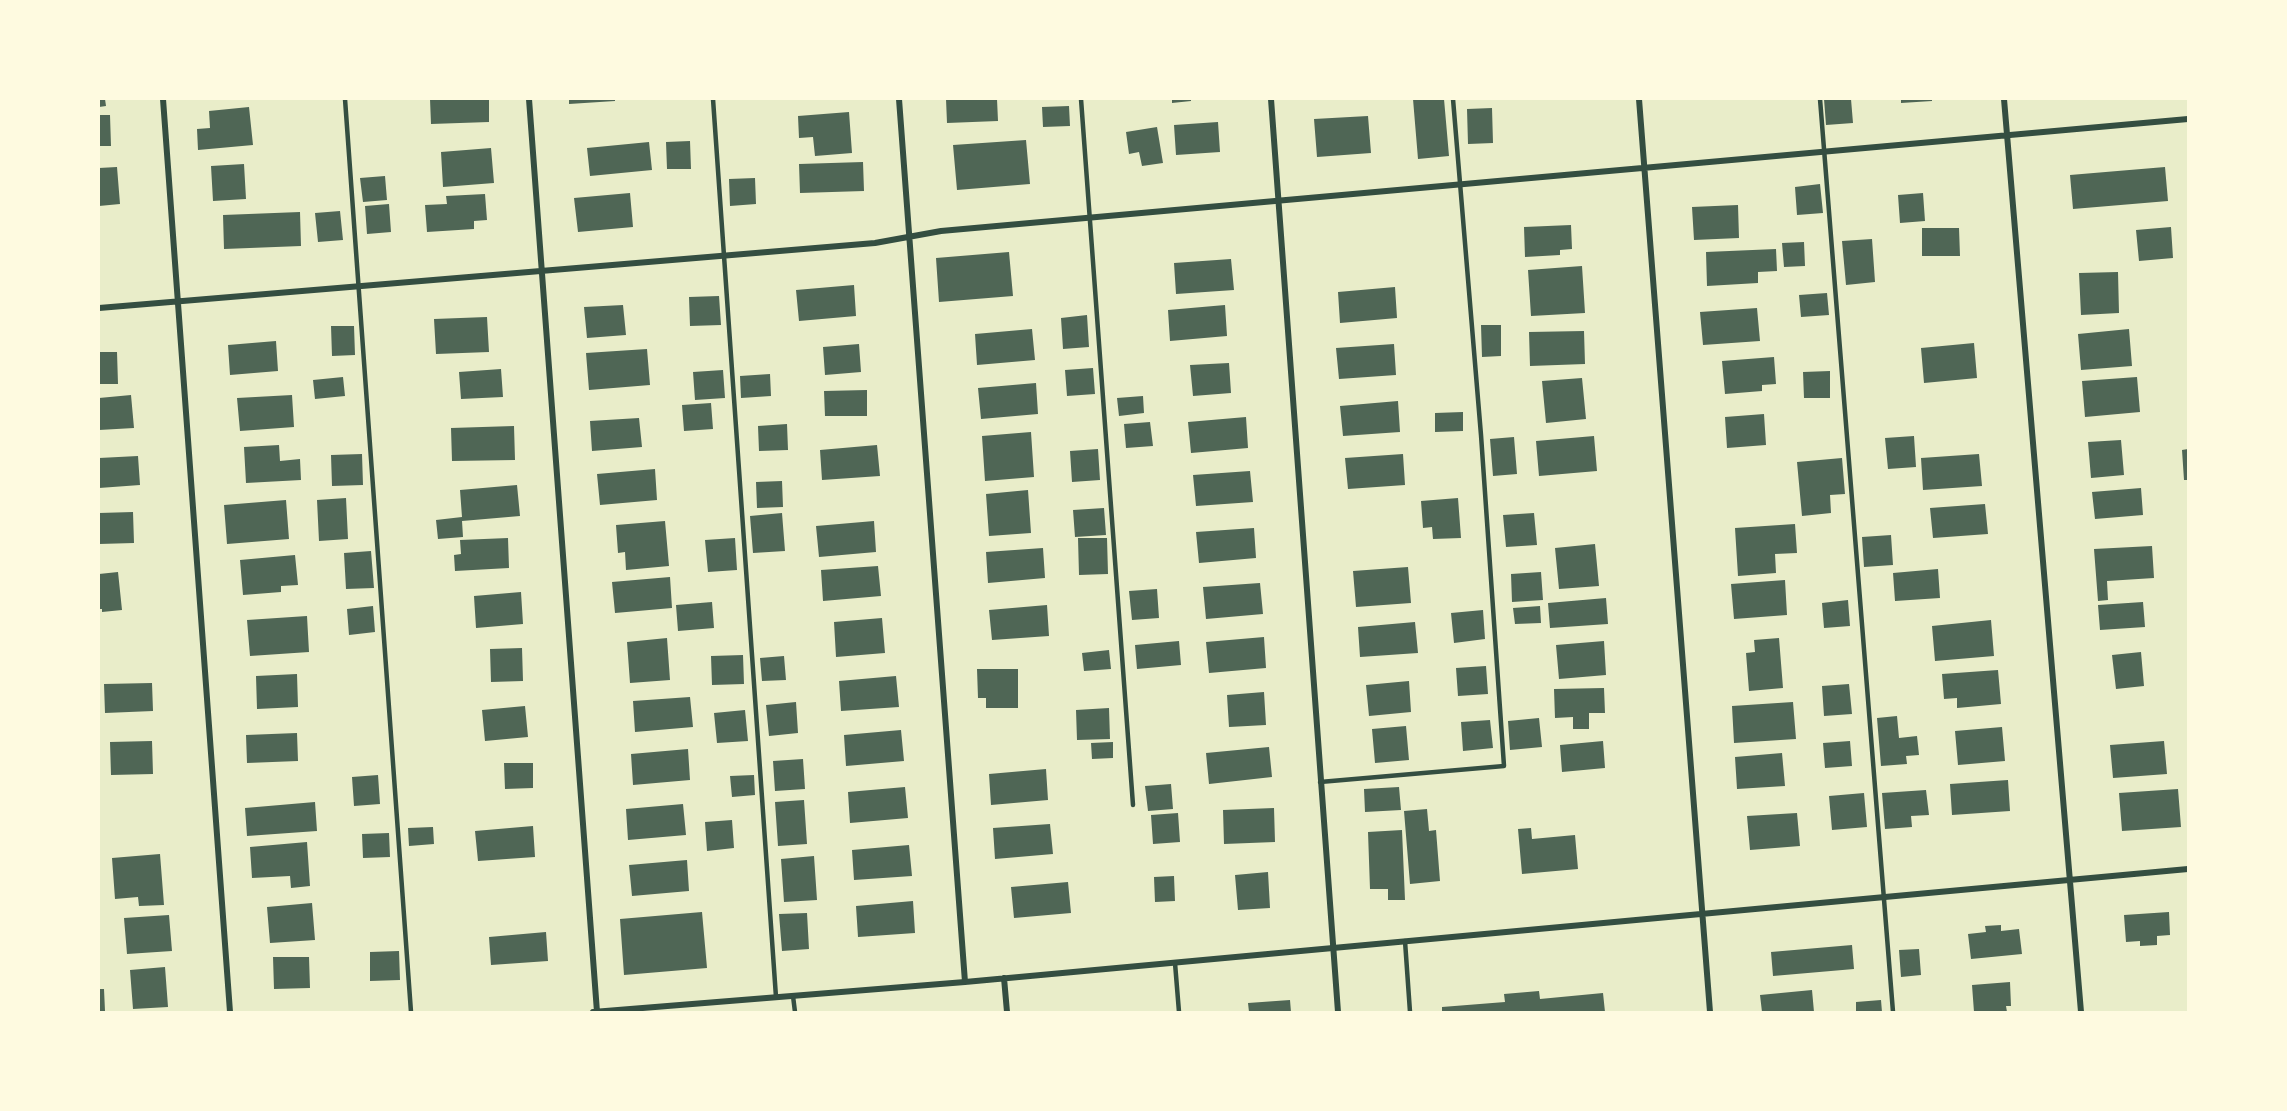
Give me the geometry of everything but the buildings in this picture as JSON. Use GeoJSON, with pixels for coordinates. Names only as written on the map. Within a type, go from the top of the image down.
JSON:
{"type":"FeatureCollection","features":[{"type":"Feature","properties":{"kind":"street"},"geometry":{"type":"LineString","coordinates":[[163,99],[230,1012]]}},
{"type":"Feature","properties":{"kind":"street"},"geometry":{"type":"LineString","coordinates":[[529,99],[596,1012],[965,982],[2188,869]]}},
{"type":"Feature","properties":{"kind":"street"},"geometry":{"type":"LineString","coordinates":[[899,99],[965,982]]}},
{"type":"Feature","properties":{"kind":"street"},"geometry":{"type":"LineString","coordinates":[[1271,99],[1338,1012]]}},
{"type":"Feature","properties":{"kind":"street"},"geometry":{"type":"LineString","coordinates":[[1639,99],[1710,1012]]}},
{"type":"Feature","properties":{"kind":"street"},"geometry":{"type":"LineString","coordinates":[[2004,99],[2081,1012]]}},
{"type":"Feature","properties":{"kind":"street"},"geometry":{"type":"LineString","coordinates":[[99,308],[875,243],[941,231],[2188,118]]}},
{"type":"Feature","properties":{"kind":"street"},"geometry":{"type":"LineString","coordinates":[[1004,978],[1007,1012]]}},
{"type":"Feature","properties":{"kind":"lane"},"geometry":{"type":"LineString","coordinates":[[345,99],[411,1012]]}},
{"type":"Feature","properties":{"kind":"lane"},"geometry":{"type":"LineString","coordinates":[[712,99],[725,256],[776,997]]}},
{"type":"Feature","properties":{"kind":"lane"},"geometry":{"type":"LineString","coordinates":[[1081,99],[1133,805]]}},
{"type":"Feature","properties":{"kind":"lane"},"geometry":{"type":"LineString","coordinates":[[1320,782],[1504,766],[1481,435],[1453,99]]}},
{"type":"Feature","properties":{"kind":"lane"},"geometry":{"type":"LineString","coordinates":[[1820,99],[1893,1012]]}},
{"type":"Feature","properties":{"kind":"lane"},"geometry":{"type":"LineString","coordinates":[[1405,941],[1410,1012]]}},
{"type":"Feature","properties":{"kind":"lane"},"geometry":{"type":"LineString","coordinates":[[1175,963],[1179,1012]]}},
{"type":"Feature","properties":{"kind":"lane"},"geometry":{"type":"LineString","coordinates":[[794,996],[795,1012]]}}]}
